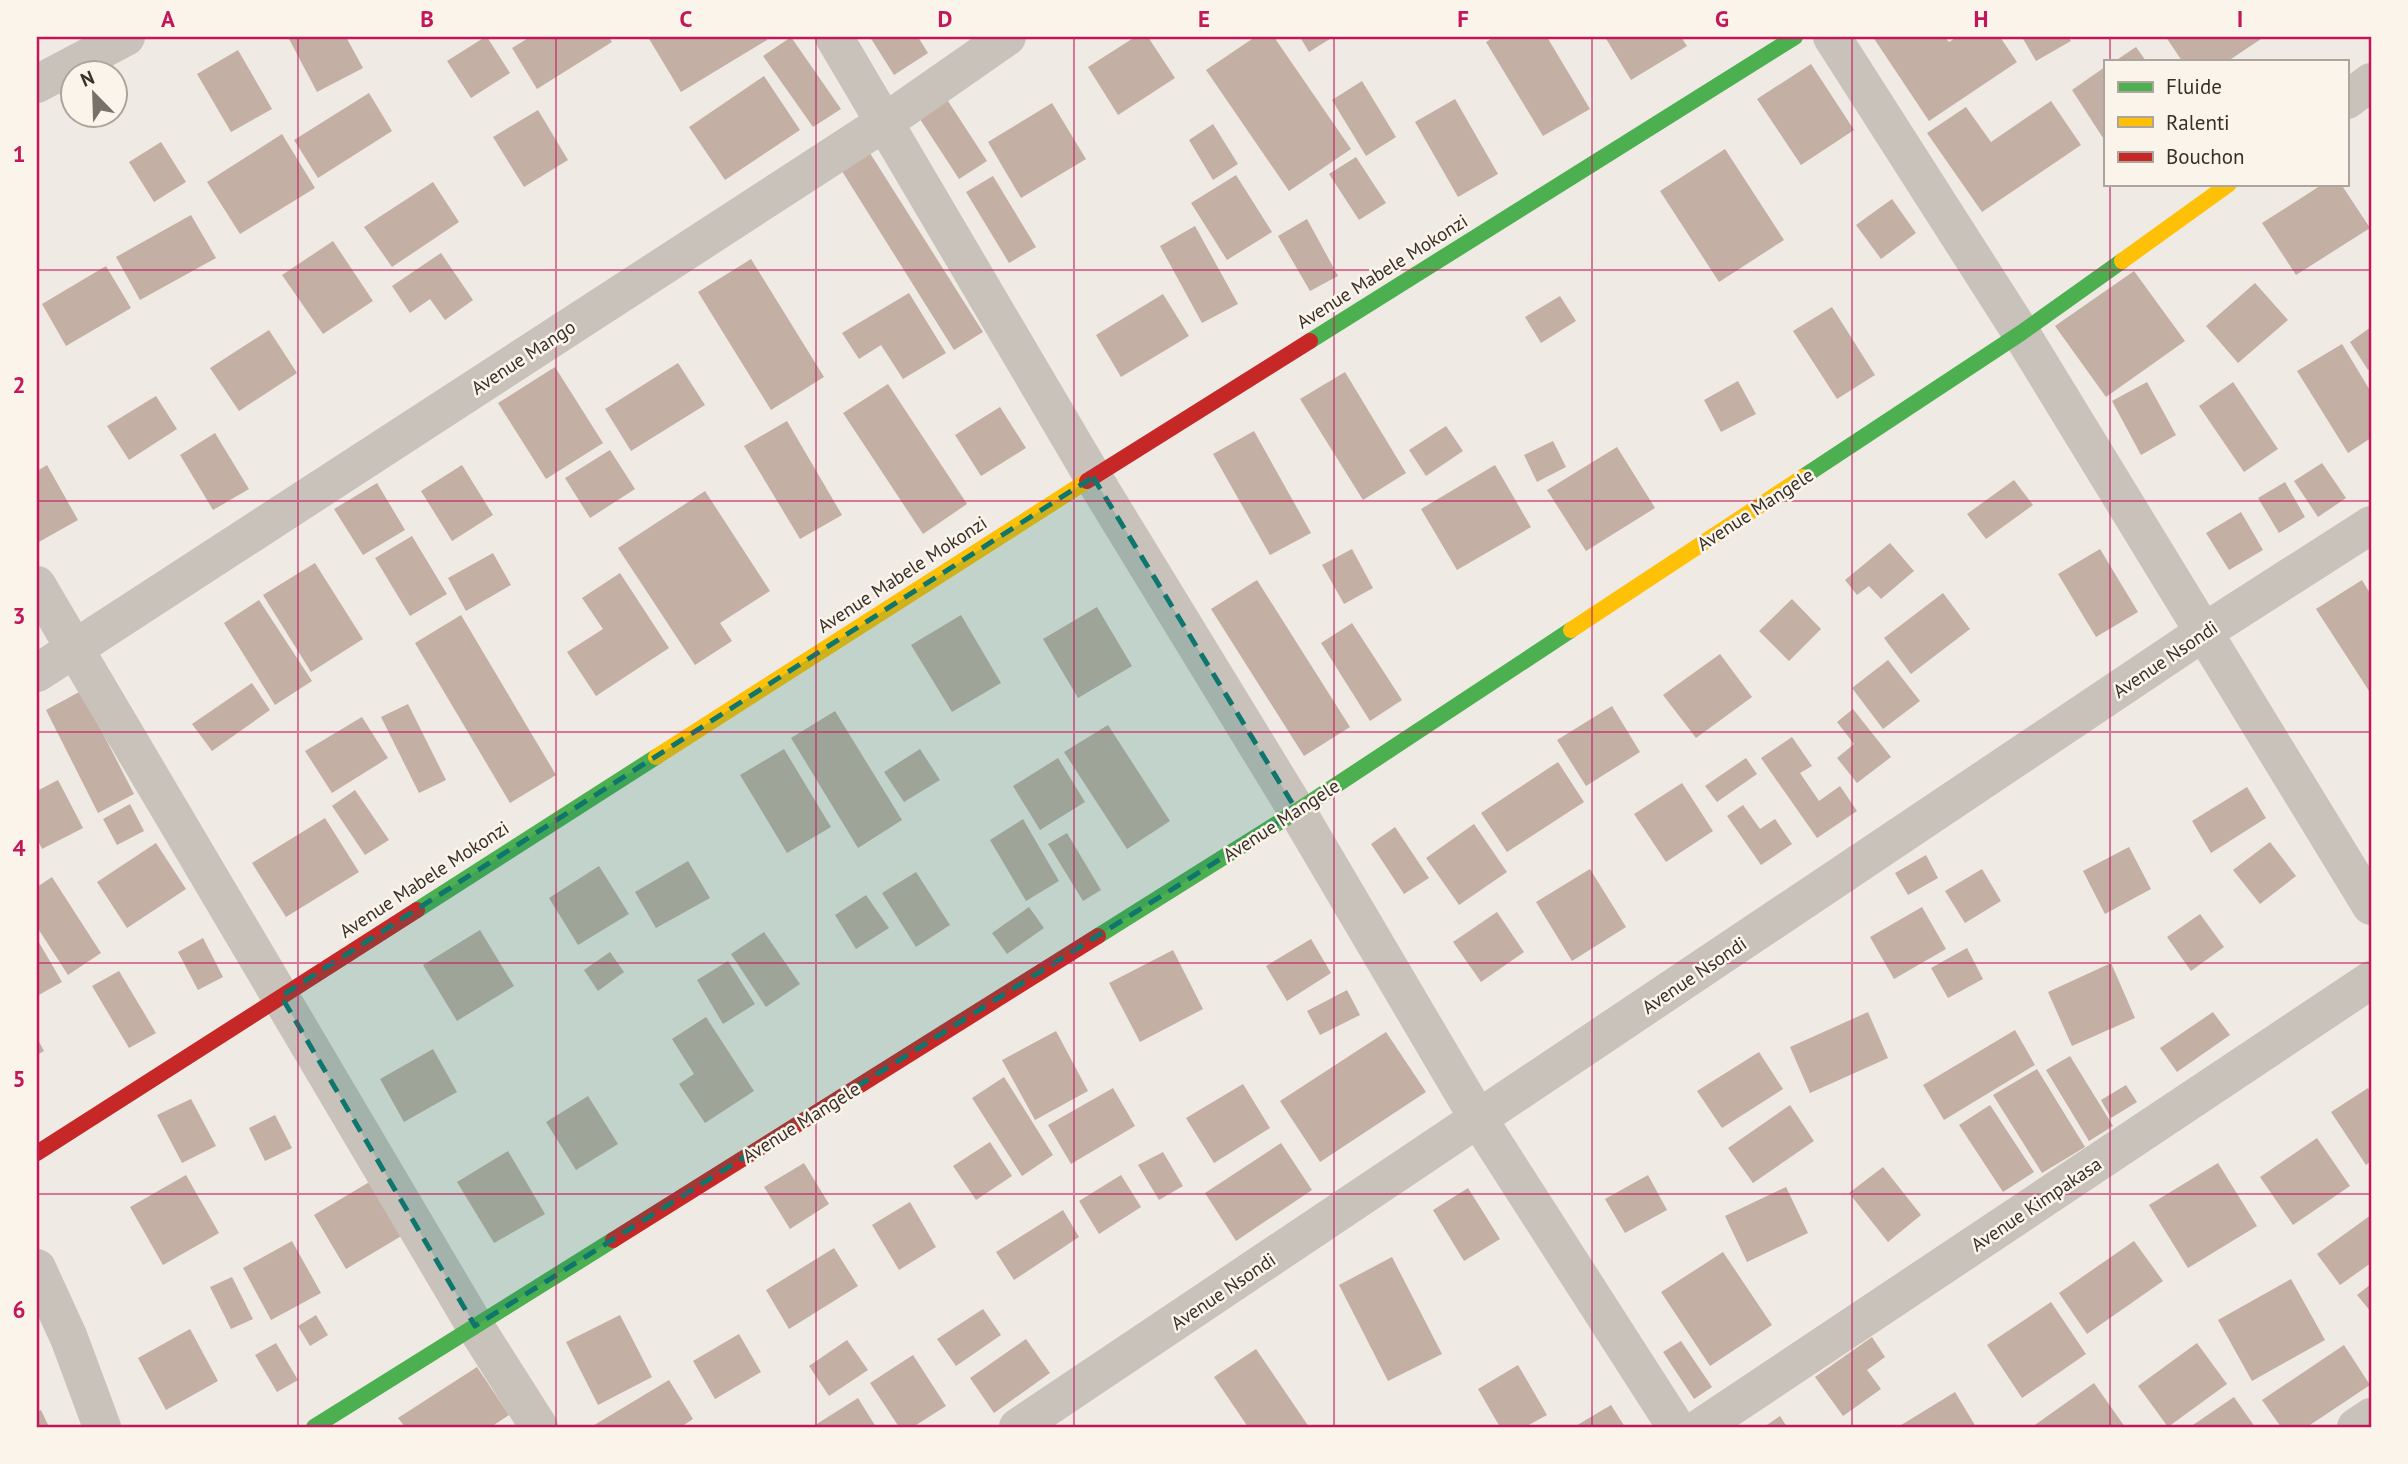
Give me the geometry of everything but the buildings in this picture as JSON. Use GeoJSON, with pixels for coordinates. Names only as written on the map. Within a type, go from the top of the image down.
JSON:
{"type":"FeatureCollection","features":[{"type":"Feature","properties":{"kind":"street"},"geometry":{"type":"LineString","coordinates":[[37,84],[126,37]]}},
{"type":"Feature","properties":{"kind":"street"},"geometry":{"type":"LineString","coordinates":[[834,37],[1093,477],[1297,811],[1479,1120],[1676,1427]]}},
{"type":"Feature","properties":{"kind":"street","name":"Avenue Mango"},"geometry":{"type":"LineString","coordinates":[[37,673],[885,122],[1007,37]]}},
{"type":"Feature","properties":{"kind":"street","name":"Avenue Mabele Mokonzi"},"geometry":{"type":"LineString","coordinates":[[37,1153],[1093,477],[1795,37]]}},
{"type":"Feature","properties":{"kind":"street"},"geometry":{"type":"LineString","coordinates":[[1832,37],[2021,333],[2371,906]]}},
{"type":"Feature","properties":{"kind":"street"},"geometry":{"type":"LineString","coordinates":[[2348,99],[2371,82]]}},
{"type":"Feature","properties":{"kind":"street","name":"Avenue Mangele"},"geometry":{"type":"LineString","coordinates":[[314,1427],[1297,811],[2021,333],[2226,186]]}},
{"type":"Feature","properties":{"kind":"street","name":"Avenue Nsondi"},"geometry":{"type":"LineString","coordinates":[[1018,1427],[2204,632],[2371,525]]}},
{"type":"Feature","properties":{"kind":"street"},"geometry":{"type":"LineString","coordinates":[[37,584],[475,1326],[539,1427]]}},
{"type":"Feature","properties":{"kind":"street","name":"Avenue Kimpakasa"},"geometry":{"type":"LineString","coordinates":[[1701,1427],[2371,980]]}},
{"type":"Feature","properties":{"kind":"street"},"geometry":{"type":"LineString","coordinates":[[37,1268],[69,1338],[102,1427]]}},
{"type":"Feature","properties":{"kind":"street"},"geometry":{"type":"LineString","coordinates":[[2356,1427],[2371,1417]]}},
{"type":"Feature","properties":{"kind":"highlighted area"},"geometry":{"type":"Polygon","coordinates":[[[1093,477],[1297,811],[475,1326],[281,996],[1093,477]]]}},
{"type":"Feature","properties":{"kind":"traffic: fast"},"geometry":{"type":"LineString","coordinates":[[1310,341],[1795,37]]}},
{"type":"Feature","properties":{"kind":"traffic: fast"},"geometry":{"type":"LineString","coordinates":[[1803,477],[2021,333],[2122,261]]}},
{"type":"Feature","properties":{"kind":"traffic: fast"},"geometry":{"type":"LineString","coordinates":[[1098,936],[1297,811],[1571,630]]}},
{"type":"Feature","properties":{"kind":"traffic: fast"},"geometry":{"type":"LineString","coordinates":[[417,910],[656,757]]}},
{"type":"Feature","properties":{"kind":"traffic: fast"},"geometry":{"type":"LineString","coordinates":[[314,1427],[613,1240]]}},
{"type":"Feature","properties":{"kind":"traffic: slow"},"geometry":{"type":"LineString","coordinates":[[2122,261],[2226,186]]}},
{"type":"Feature","properties":{"kind":"traffic: slow"},"geometry":{"type":"LineString","coordinates":[[1571,630],[1803,477]]}},
{"type":"Feature","properties":{"kind":"traffic: slow"},"geometry":{"type":"LineString","coordinates":[[656,757],[1087,481]]}},
{"type":"Feature","properties":{"kind":"traffic: jam"},"geometry":{"type":"LineString","coordinates":[[1087,481],[1310,341]]}},
{"type":"Feature","properties":{"kind":"traffic: jam"},"geometry":{"type":"LineString","coordinates":[[37,1153],[417,910]]}},
{"type":"Feature","properties":{"kind":"traffic: jam"},"geometry":{"type":"LineString","coordinates":[[613,1240],[1098,936]]}}]}
